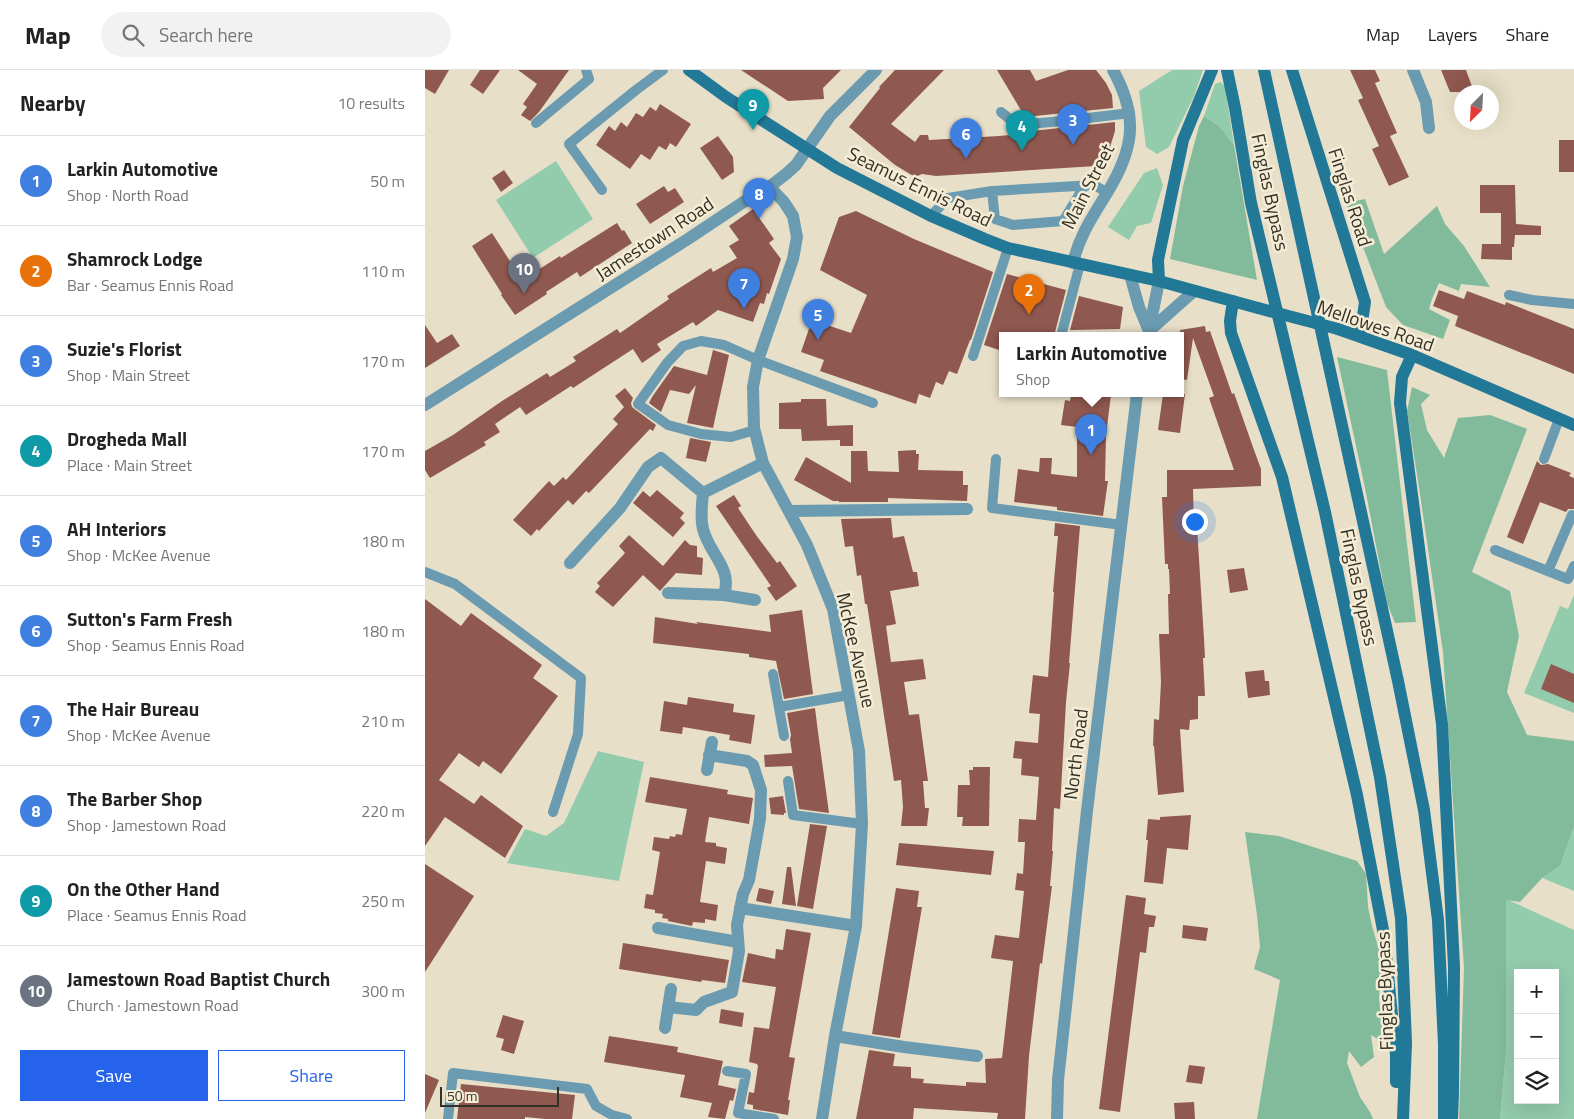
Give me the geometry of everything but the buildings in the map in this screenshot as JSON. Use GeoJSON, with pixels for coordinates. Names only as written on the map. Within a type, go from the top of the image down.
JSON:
{"type":"FeatureCollection","features":[{"type":"Feature","properties":{"kind":"main road","name":"Seamus Ennis Road"},"geometry":{"type":"LineString","coordinates":[[689,70],[726,97],[837,168],[931,216],[985,240],[1009,248],[1159,281]]}},
{"type":"Feature","properties":{"kind":"main road"},"geometry":{"type":"LineString","coordinates":[[1159,281],[1158,260],[1183,140],[1212,70]]}},
{"type":"Feature","properties":{"kind":"main road","name":"Finglas Bypass"},"geometry":{"type":"LineString","coordinates":[[1227,70],[1251,203],[1325,512],[1380,777],[1401,918],[1406,1043],[1403,1119]]}},
{"type":"Feature","properties":{"kind":"main road","name":"Finglas Bypass"},"geometry":{"type":"LineString","coordinates":[[1264,70],[1398,681],[1424,810],[1438,920],[1444,1044],[1444,1119]]}},
{"type":"Feature","properties":{"kind":"main road","name":"Finglas Road"},"geometry":{"type":"LineString","coordinates":[[1292,70],[1365,302],[1360,336]]}},
{"type":"Feature","properties":{"kind":"main road","name":"Mellowes Road"},"geometry":{"type":"LineString","coordinates":[[1159,281],[1360,336],[1412,355],[1574,425]]}},
{"type":"Feature","properties":{"kind":"main road"},"geometry":{"type":"LineString","coordinates":[[1233,301],[1230,321],[1231,333],[1282,478],[1357,795],[1384,935],[1396,1055],[1397,1119]]}},
{"type":"Feature","properties":{"kind":"main road"},"geometry":{"type":"LineString","coordinates":[[1412,355],[1403,377],[1400,403],[1442,724],[1454,967],[1452,1119]]}},
{"type":"Feature","properties":{"kind":"street","name":"Jamestown Road"},"geometry":{"type":"LineString","coordinates":[[425,405],[751,197],[770,187],[796,165],[830,116],[876,70]]}},
{"type":"Feature","properties":{"kind":"street","name":"Main Street"},"geometry":{"type":"LineString","coordinates":[[1077,264],[1075,252],[1083,232],[1121,166],[1127,153],[1130,137],[1130,113],[1120,83],[1113,70]]}},
{"type":"Feature","properties":{"kind":"street"},"geometry":{"type":"LineString","coordinates":[[1413,70],[1426,102],[1429,128]]}},
{"type":"Feature","properties":{"kind":"street","name":"McKee Avenue"},"geometry":{"type":"LineString","coordinates":[[770,187],[784,202],[793,216],[797,237],[793,259],[758,360],[753,387],[755,430],[763,464],[807,544],[833,610],[859,751],[862,824],[856,926],[835,1036],[822,1119]]}},
{"type":"Feature","properties":{"kind":"street"},"geometry":{"type":"LineString","coordinates":[[1130,275],[1148,332]]}},
{"type":"Feature","properties":{"kind":"street"},"geometry":{"type":"LineString","coordinates":[[1149,332],[1159,281]]}},
{"type":"Feature","properties":{"kind":"street"},"geometry":{"type":"LineString","coordinates":[[1151,332],[1194,291]]}},
{"type":"Feature","properties":{"kind":"street","name":"North Road"},"geometry":{"type":"LineString","coordinates":[[1057,1119],[1058,1080],[1087,811],[1137,397]]}},
{"type":"Feature","properties":{"kind":"street"},"geometry":{"type":"LineString","coordinates":[[570,563],[620,508],[648,467],[661,458],[703,493]]}},
{"type":"Feature","properties":{"kind":"street"},"geometry":{"type":"LineString","coordinates":[[703,493],[763,464]]}},
{"type":"Feature","properties":{"kind":"street"},"geometry":{"type":"LineString","coordinates":[[703,493],[701,519],[703,530],[725,571],[727,585],[724,595]]}},
{"type":"Feature","properties":{"kind":"street"},"geometry":{"type":"LineString","coordinates":[[789,512],[967,509]]}},
{"type":"Feature","properties":{"kind":"street"},"geometry":{"type":"LineString","coordinates":[[669,593],[724,595],[755,600]]}},
{"type":"Feature","properties":{"kind":"street"},"geometry":{"type":"LineString","coordinates":[[707,770],[711,742]]}},
{"type":"Feature","properties":{"kind":"street"},"geometry":{"type":"LineString","coordinates":[[669,1007],[696,1010],[704,1002],[732,992],[739,952],[737,925],[743,894],[749,880],[760,819],[761,790],[753,765],[747,762],[709,755]]}},
{"type":"Feature","properties":{"kind":"street"},"geometry":{"type":"LineString","coordinates":[[740,908],[856,926]]}},
{"type":"Feature","properties":{"kind":"street"},"geometry":{"type":"LineString","coordinates":[[658,928],[738,942]]}},
{"type":"Feature","properties":{"kind":"street"},"geometry":{"type":"LineString","coordinates":[[665,1028],[671,989]]}},
{"type":"Feature","properties":{"kind":"street"},"geometry":{"type":"LineString","coordinates":[[835,1036],[977,1056]]}},
{"type":"Feature","properties":{"kind":"lane"},"geometry":{"type":"LineString","coordinates":[[536,123],[589,79],[586,70]]}},
{"type":"Feature","properties":{"kind":"lane"},"geometry":{"type":"LineString","coordinates":[[602,190],[569,144],[663,70]]}},
{"type":"Feature","properties":{"kind":"lane"},"geometry":{"type":"LineString","coordinates":[[1001,112],[1017,124],[1063,122],[1130,113]]}},
{"type":"Feature","properties":{"kind":"lane"},"geometry":{"type":"LineString","coordinates":[[931,216],[948,198],[993,191],[1094,185],[1107,192]]}},
{"type":"Feature","properties":{"kind":"lane"},"geometry":{"type":"LineString","coordinates":[[993,191],[995,220],[1013,225],[1063,221],[1085,186]]}},
{"type":"Feature","properties":{"kind":"lane"},"geometry":{"type":"LineString","coordinates":[[973,356],[1009,248]]}},
{"type":"Feature","properties":{"kind":"lane"},"geometry":{"type":"LineString","coordinates":[[1062,332],[1077,264]]}},
{"type":"Feature","properties":{"kind":"lane"},"geometry":{"type":"LineString","coordinates":[[1509,295],[1532,300],[1574,304]]}},
{"type":"Feature","properties":{"kind":"lane"},"geometry":{"type":"LineString","coordinates":[[755,430],[731,437],[701,434],[668,425],[638,404],[667,363],[683,346],[701,341],[724,345],[758,360],[873,403]]}},
{"type":"Feature","properties":{"kind":"lane"},"geometry":{"type":"LineString","coordinates":[[1544,459],[1559,419]]}},
{"type":"Feature","properties":{"kind":"lane"},"geometry":{"type":"LineString","coordinates":[[996,459],[992,508],[1122,525]]}},
{"type":"Feature","properties":{"kind":"lane"},"geometry":{"type":"LineString","coordinates":[[1548,571],[1572,515]]}},
{"type":"Feature","properties":{"kind":"lane"},"geometry":{"type":"LineString","coordinates":[[1495,550],[1568,579],[1574,566]]}},
{"type":"Feature","properties":{"kind":"lane"},"geometry":{"type":"LineString","coordinates":[[425,572],[455,584],[581,678],[578,734],[553,812]]}},
{"type":"Feature","properties":{"kind":"lane"},"geometry":{"type":"LineString","coordinates":[[773,674],[784,736]]}},
{"type":"Feature","properties":{"kind":"lane"},"geometry":{"type":"LineString","coordinates":[[779,706],[849,695]]}},
{"type":"Feature","properties":{"kind":"lane"},"geometry":{"type":"LineString","coordinates":[[788,780],[793,815],[862,824]]}},
{"type":"Feature","properties":{"kind":"lane"},"geometry":{"type":"LineString","coordinates":[[727,1071],[746,1074],[738,1113],[774,1119]]}},
{"type":"Feature","properties":{"kind":"lane"},"geometry":{"type":"LineString","coordinates":[[448,1119],[453,1073],[587,1089],[596,1106],[612,1115],[627,1119]]}},
{"type":"Feature","properties":{"kind":"green space"},"geometry":{"type":"Polygon","coordinates":[[[1172,70],[1203,70],[1194,96],[1169,147],[1157,154],[1146,147],[1139,91],[1172,70]]]}},
{"type":"Feature","properties":{"kind":"green space"},"geometry":{"type":"Polygon","coordinates":[[[1220,82],[1225,86],[1234,145],[1220,127],[1204,116],[1215,84],[1220,82]]]}},
{"type":"Feature","properties":{"kind":"green space"},"geometry":{"type":"Polygon","coordinates":[[[1204,116],[1220,127],[1234,145],[1257,280],[1170,259],[1183,186],[1199,126],[1204,116]]]}},
{"type":"Feature","properties":{"kind":"green space"},"geometry":{"type":"Polygon","coordinates":[[[556,161],[593,219],[533,258],[496,200],[556,161]]]}},
{"type":"Feature","properties":{"kind":"green space"},"geometry":{"type":"Polygon","coordinates":[[[1157,168],[1163,185],[1151,223],[1137,226],[1129,240],[1108,227],[1144,173],[1157,168]]]}},
{"type":"Feature","properties":{"kind":"green space"},"geometry":{"type":"Polygon","coordinates":[[[1365,199],[1384,254],[1437,206],[1445,224],[1464,246],[1490,287],[1461,284],[1459,291],[1439,283],[1429,309],[1450,320],[1443,339],[1403,325],[1386,307],[1346,203],[1365,199]]]}},
{"type":"Feature","properties":{"kind":"green space"},"geometry":{"type":"Polygon","coordinates":[[[1337,357],[1387,370],[1416,622],[1395,623],[1387,603],[1337,357]]]}},
{"type":"Feature","properties":{"kind":"green space"},"geometry":{"type":"Polygon","coordinates":[[[1412,387],[1430,395],[1421,404],[1427,430],[1444,458],[1458,418],[1490,415],[1527,429],[1472,572],[1510,591],[1519,636],[1507,692],[1527,735],[1574,741],[1574,827],[1560,866],[1542,878],[1520,902],[1506,900],[1506,1052],[1500,1119],[1459,1119],[1464,968],[1443,652],[1407,411],[1412,387]]]}},
{"type":"Feature","properties":{"kind":"green space"},"geometry":{"type":"Polygon","coordinates":[[[1574,595],[1574,713],[1524,693],[1560,606],[1568,609],[1574,595]]]}},
{"type":"Feature","properties":{"kind":"green space"},"geometry":{"type":"Polygon","coordinates":[[[598,751],[644,762],[619,881],[507,863],[525,829],[546,836],[564,823],[598,751]]]}},
{"type":"Feature","properties":{"kind":"green space"},"geometry":{"type":"Polygon","coordinates":[[[1574,827],[1574,891],[1542,878],[1560,866],[1574,827]]]}},
{"type":"Feature","properties":{"kind":"green space"},"geometry":{"type":"Polygon","coordinates":[[[1245,832],[1279,836],[1357,861],[1366,874],[1368,907],[1380,953],[1379,998],[1384,1043],[1371,1035],[1374,1057],[1361,1067],[1349,1051],[1347,1063],[1360,1097],[1373,1119],[1257,1119],[1280,980],[1254,969],[1260,947],[1245,832]]]}},
{"type":"Feature","properties":{"kind":"green space"},"geometry":{"type":"Polygon","coordinates":[[[1506,899],[1574,930],[1574,1119],[1500,1119],[1506,1052],[1506,899]]]}},
{"type":"Feature","properties":{"kind":"place","name":"On the Other Hand"},"geometry":{"type":"Point","coordinates":[753,130]}},
{"type":"Feature","properties":{"kind":"place","name":"Suzie's Florist"},"geometry":{"type":"Point","coordinates":[1073,145]}},
{"type":"Feature","properties":{"kind":"place","name":"Drogheda Mall"},"geometry":{"type":"Point","coordinates":[1022,151]}},
{"type":"Feature","properties":{"kind":"place","name":"Sutton's Farm Fresh"},"geometry":{"type":"Point","coordinates":[966,159]}},
{"type":"Feature","properties":{"kind":"place","name":"The Barber Shop"},"geometry":{"type":"Point","coordinates":[759,219]}},
{"type":"Feature","properties":{"kind":"place","name":"Jamestown Road Baptist Church"},"geometry":{"type":"Point","coordinates":[524,294]}},
{"type":"Feature","properties":{"kind":"place","name":"The Hair Bureau"},"geometry":{"type":"Point","coordinates":[744,309]}},
{"type":"Feature","properties":{"kind":"place","name":"Shamrock Lodge"},"geometry":{"type":"Point","coordinates":[1029,315]}},
{"type":"Feature","properties":{"kind":"place","name":"AH Interiors"},"geometry":{"type":"Point","coordinates":[818,340]}},
{"type":"Feature","properties":{"kind":"place","name":"Larkin Automotive"},"geometry":{"type":"Point","coordinates":[1091,455]}}]}
